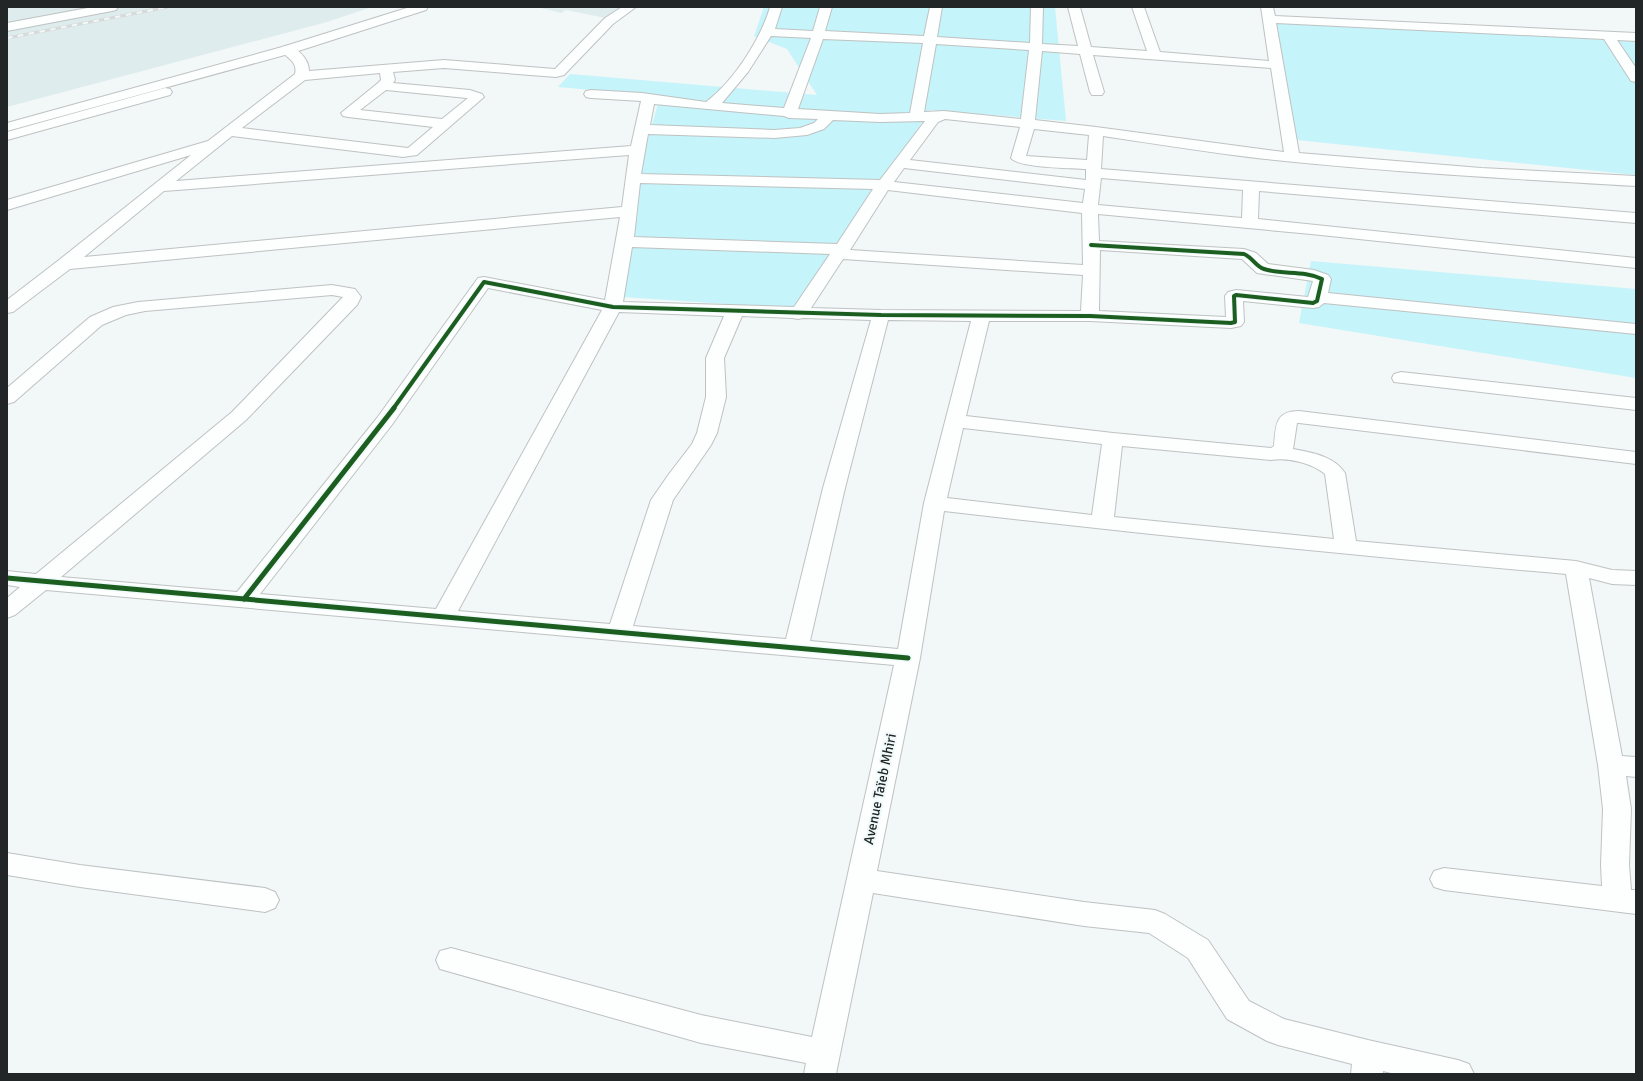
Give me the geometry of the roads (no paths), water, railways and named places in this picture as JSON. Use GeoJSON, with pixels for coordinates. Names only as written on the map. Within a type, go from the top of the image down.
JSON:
{"type":"FeatureCollection","features":[{"type":"Feature","properties":{"kind":"main road"},"geometry":{"type":"LineString","coordinates":[[7,27],[112,7]]}},
{"type":"Feature","properties":{"kind":"main road"},"geometry":{"type":"LineString","coordinates":[[7,121],[279,46],[406,7]]}},
{"type":"Feature","properties":{"kind":"main road"},"geometry":{"type":"LineString","coordinates":[[7,128],[287,50],[422,7]]}},
{"type":"Feature","properties":{"kind":"main road"},"geometry":{"type":"LineString","coordinates":[[301,76],[444,64],[556,73],[559,72],[609,21],[630,7]]}},
{"type":"Feature","properties":{"kind":"main road"},"geometry":{"type":"LineString","coordinates":[[709,106],[720,97],[762,44],[773,19],[776,7]]}},
{"type":"Feature","properties":{"kind":"main road"},"geometry":{"type":"LineString","coordinates":[[789,114],[818,35],[826,7]]}},
{"type":"Feature","properties":{"kind":"main road"},"geometry":{"type":"LineString","coordinates":[[916,117],[936,7]]}},
{"type":"Feature","properties":{"kind":"main road"},"geometry":{"type":"LineString","coordinates":[[1037,7],[1036,46],[1028,123],[1018,158],[1094,174]]}},
{"type":"Feature","properties":{"kind":"main road"},"geometry":{"type":"LineString","coordinates":[[1074,7],[1097,92]]}},
{"type":"Feature","properties":{"kind":"main road"},"geometry":{"type":"LineString","coordinates":[[1138,7],[1155,55]]}},
{"type":"Feature","properties":{"kind":"main road"},"geometry":{"type":"LineString","coordinates":[[1292,157],[1267,13],[1636,37]]}},
{"type":"Feature","properties":{"kind":"main road"},"geometry":{"type":"LineString","coordinates":[[767,32],[1036,46],[1086,51],[1276,64]]}},
{"type":"Feature","properties":{"kind":"main road"},"geometry":{"type":"LineString","coordinates":[[1608,35],[1636,78]]}},
{"type":"Feature","properties":{"kind":"main road"},"geometry":{"type":"LineString","coordinates":[[7,308],[65,264],[215,142],[301,76],[304,71],[303,67],[291,52],[287,50]]}},
{"type":"Feature","properties":{"kind":"main road"},"geometry":{"type":"LineString","coordinates":[[386,68],[388,80],[383,86],[348,113],[446,124]]}},
{"type":"Feature","properties":{"kind":"main road"},"geometry":{"type":"LineString","coordinates":[[230,131],[409,153],[477,97],[470,94],[383,86]]}},
{"type":"Feature","properties":{"kind":"main road"},"geometry":{"type":"LineString","coordinates":[[7,136],[165,92]]}},
{"type":"Feature","properties":{"kind":"main road"},"geometry":{"type":"LineString","coordinates":[[591,94],[642,97],[648,99],[789,114],[880,118],[944,115],[1096,131],[1292,157],[1481,173],[1636,180]]}},
{"type":"Feature","properties":{"kind":"main road"},"geometry":{"type":"LineString","coordinates":[[443,617],[613,308],[625,242],[637,150],[648,99]]}},
{"type":"Feature","properties":{"kind":"main road"},"geometry":{"type":"LineString","coordinates":[[327,143],[359,115]]}},
{"type":"Feature","properties":{"kind":"main road"},"geometry":{"type":"LineString","coordinates":[[642,129],[781,134],[802,132],[819,126],[830,116]]}},
{"type":"Feature","properties":{"kind":"main road"},"geometry":{"type":"LineString","coordinates":[[798,314],[900,163],[933,119],[937,116]]}},
{"type":"Feature","properties":{"kind":"main road"},"geometry":{"type":"LineString","coordinates":[[1090,316],[1092,271],[1090,209],[1094,174],[1096,131]]}},
{"type":"Feature","properties":{"kind":"main road"},"geometry":{"type":"LineString","coordinates":[[7,205],[215,142]]}},
{"type":"Feature","properties":{"kind":"main road"},"geometry":{"type":"LineString","coordinates":[[161,187],[637,150]]}},
{"type":"Feature","properties":{"kind":"main road"},"geometry":{"type":"LineString","coordinates":[[900,163],[1251,185],[1636,218]]}},
{"type":"Feature","properties":{"kind":"main road"},"geometry":{"type":"LineString","coordinates":[[634,178],[884,186],[1090,209],[1250,223],[1636,263]]}},
{"type":"Feature","properties":{"kind":"main road"},"geometry":{"type":"LineString","coordinates":[[1250,223],[1251,185]]}},
{"type":"Feature","properties":{"kind":"main road"},"geometry":{"type":"LineString","coordinates":[[65,264],[629,211]]}},
{"type":"Feature","properties":{"kind":"main road"},"geometry":{"type":"LineString","coordinates":[[625,242],[840,252],[1092,271]]}},
{"type":"Feature","properties":{"kind":"main road"},"geometry":{"type":"LineString","coordinates":[[244,599],[384,422],[484,282],[613,308],[798,314],[1090,316],[1231,323],[1235,322],[1234,296],[1236,295],[1311,303],[1316,301],[1322,279],[1320,277],[1263,269],[1253,257],[1244,254],[1091,245]]}},
{"type":"Feature","properties":{"kind":"main road"},"geometry":{"type":"LineString","coordinates":[[7,398],[96,321],[122,310],[145,306],[332,290],[349,293],[352,297],[351,301],[239,416],[7,610]]}},
{"type":"Feature","properties":{"kind":"main road"},"geometry":{"type":"LineString","coordinates":[[1317,297],[1636,329]]}},
{"type":"Feature","properties":{"kind":"main road"},"geometry":{"type":"LineString","coordinates":[[619,633],[662,500],[707,433],[716,397],[714,358],[735,311]]}},
{"type":"Feature","properties":{"kind":"main road"},"geometry":{"type":"LineString","coordinates":[[796,648],[834,488],[881,315]]}},
{"type":"Feature","properties":{"kind":"main road","name":"Avenue Taïeb Mhiri"},"geometry":{"type":"LineString","coordinates":[[822,1063],[908,658],[935,503],[981,315]]}},
{"type":"Feature","properties":{"kind":"main road"},"geometry":{"type":"LineString","coordinates":[[1401,378],[1636,404]]}},
{"type":"Feature","properties":{"kind":"main road"},"geometry":{"type":"LineString","coordinates":[[1280,452],[1284,448],[1287,421],[1292,417],[1299,417],[1636,458]]}},
{"type":"Feature","properties":{"kind":"main road"},"geometry":{"type":"LineString","coordinates":[[954,421],[1113,439],[1272,454],[1280,452],[1326,464],[1333,468],[1335,473],[1346,548]]}},
{"type":"Feature","properties":{"kind":"main road"},"geometry":{"type":"LineString","coordinates":[[1102,523],[1113,439]]}},
{"type":"Feature","properties":{"kind":"main road"},"geometry":{"type":"LineString","coordinates":[[935,503],[1102,523],[1346,548],[1576,568],[1612,577],[1636,578]]}},
{"type":"Feature","properties":{"kind":"main road"},"geometry":{"type":"LineString","coordinates":[[1444,879],[1627,901],[1615,865],[1617,809],[1624,766],[1576,568]]}},
{"type":"Feature","properties":{"kind":"main road"},"geometry":{"type":"LineString","coordinates":[[7,578],[908,658]]}},
{"type":"Feature","properties":{"kind":"main road"},"geometry":{"type":"LineString","coordinates":[[7,864],[80,876],[265,900]]}},
{"type":"Feature","properties":{"kind":"main road"},"geometry":{"type":"LineString","coordinates":[[861,880],[1084,914],[1155,922],[1198,950],[1238,1010],[1278,1031],[1367,1064],[1458,1074]]}},
{"type":"Feature","properties":{"kind":"main road"},"geometry":{"type":"LineString","coordinates":[[451,960],[822,1063]]}},
{"type":"Feature","properties":{"kind":"railway"},"geometry":{"type":"LineString","coordinates":[[7,38],[168,7]]}}]}
